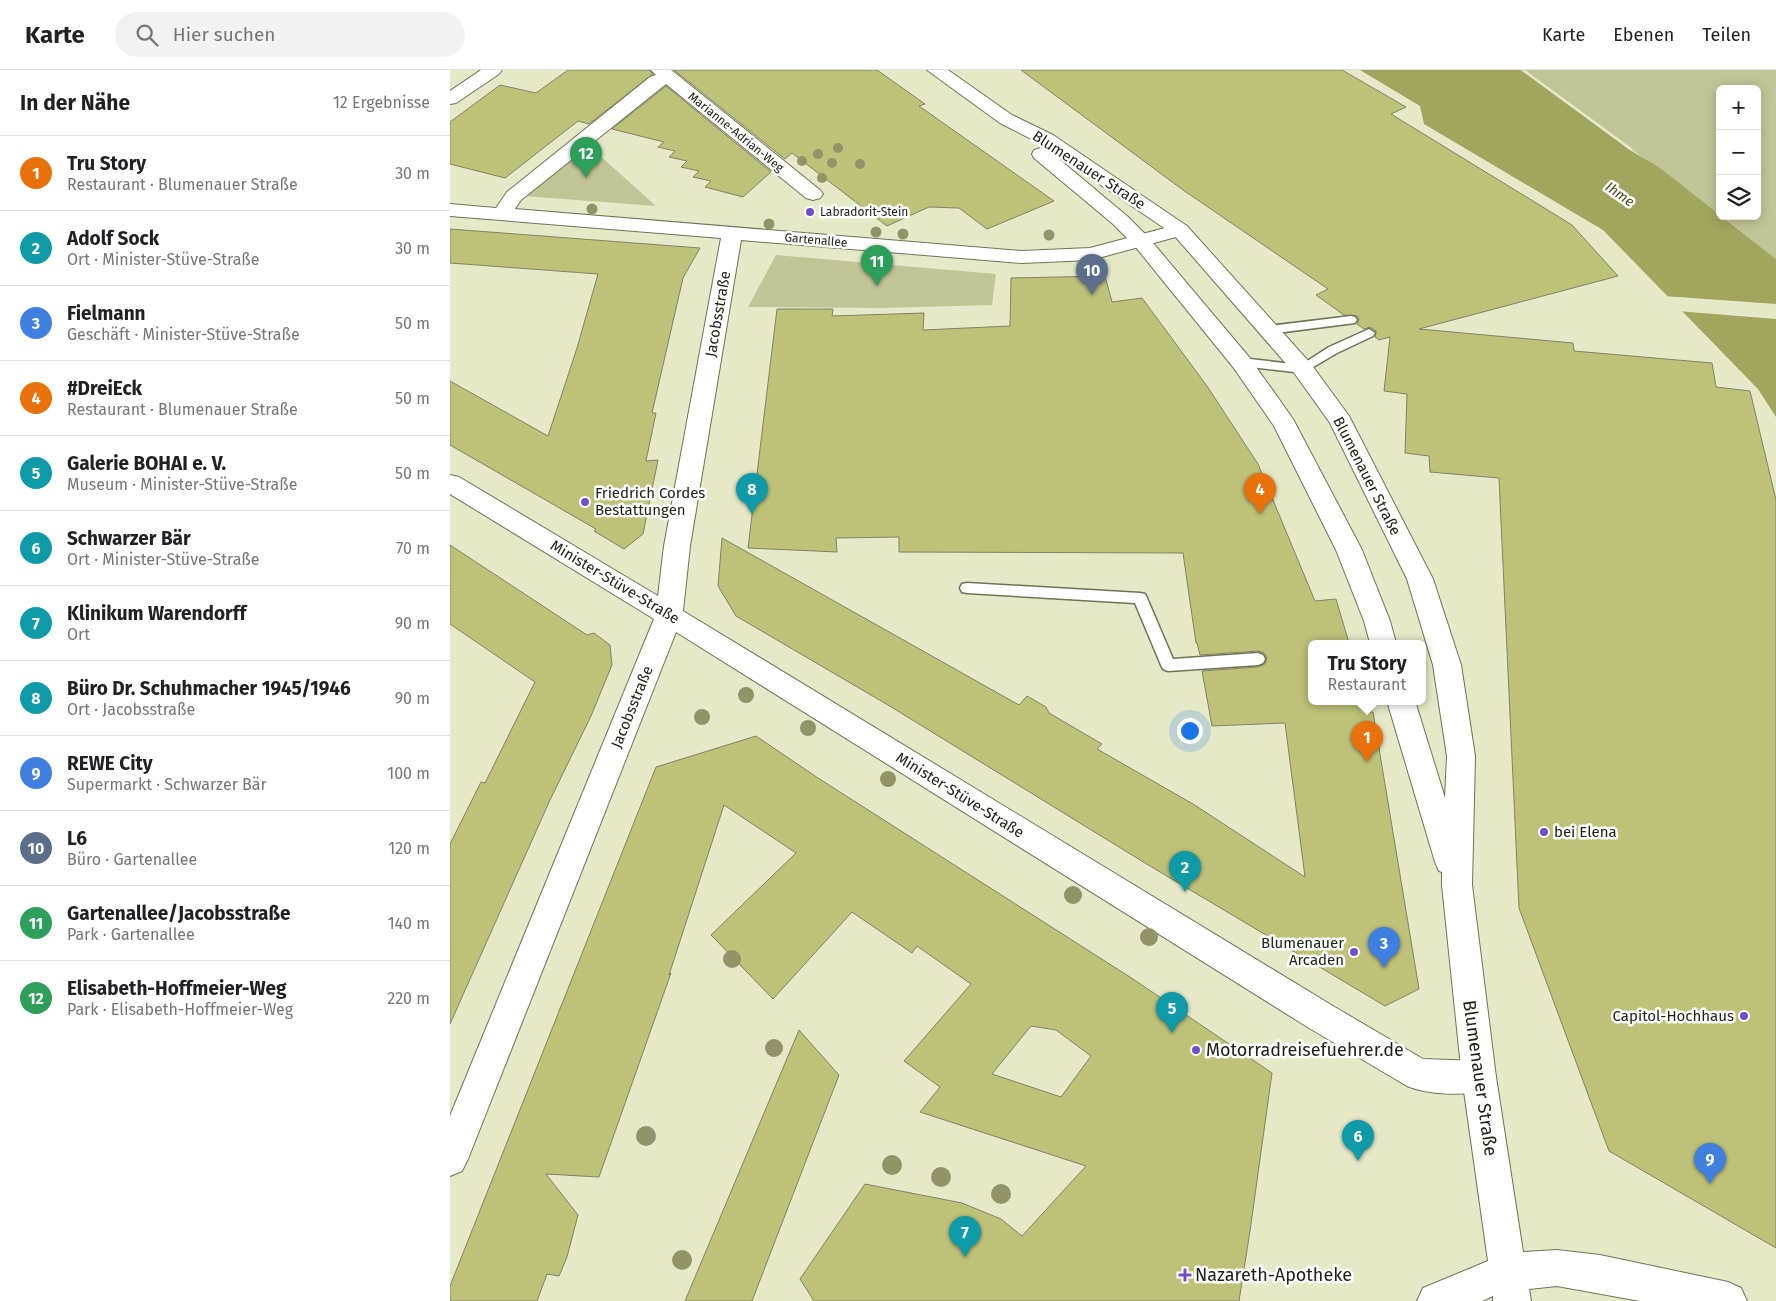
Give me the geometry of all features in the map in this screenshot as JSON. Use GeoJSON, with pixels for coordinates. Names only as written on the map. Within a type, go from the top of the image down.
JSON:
{"type":"FeatureCollection","features":[{"type":"Feature","properties":{"kind":"street"},"geometry":{"type":"LineString","coordinates":[[450,99],[493,70]]}},
{"type":"Feature","properties":{"kind":"street","name":"Blumenauer Straße"},"geometry":{"type":"LineString","coordinates":[[936,70],[1006,119],[1046,139],[1180,230],[1303,368],[1342,421],[1420,579],[1447,665],[1461,756],[1457,885],[1479,1077],[1509,1286]]}},
{"type":"Feature","properties":{"kind":"street"},"geometry":{"type":"LineString","coordinates":[[502,214],[514,196],[664,74]]}},
{"type":"Feature","properties":{"kind":"street","name":"Marianne-Adrian-Weg"},"geometry":{"type":"LineString","coordinates":[[664,74],[813,194]]}},
{"type":"Feature","properties":{"kind":"street","name":"Blumenauer Straße"},"geometry":{"type":"LineString","coordinates":[[1006,119],[1021,137],[1120,220],[1141,241],[1241,362],[1285,424],[1345,541],[1377,621],[1382,640]]}},
{"type":"Feature","properties":{"kind":"street","name":"Gartenallee"},"geometry":{"type":"LineString","coordinates":[[450,210],[1022,258],[1091,254],[1180,230]]}},
{"type":"Feature","properties":{"kind":"street","name":"Jacobsstraße"},"geometry":{"type":"LineString","coordinates":[[450,1159],[670,615],[677,546],[732,233]]}},
{"type":"Feature","properties":{"kind":"street","name":"Minister-Stüve-Straße"},"geometry":{"type":"LineString","coordinates":[[450,483],[670,615],[1312,1012],[1419,1075],[1479,1077]]}},
{"type":"Feature","properties":{"kind":"street","name":"Blumenauer Straße"},"geometry":{"type":"LineString","coordinates":[[1402,705],[1457,885]]}},
{"type":"Feature","properties":{"kind":"street"},"geometry":{"type":"LineString","coordinates":[[1436,1301],[1509,1286],[1557,1268],[1600,1274],[1728,1301]]}},
{"type":"Feature","properties":{"kind":"lane"},"geometry":{"type":"LineString","coordinates":[[1269,330],[1351,320]]}},
{"type":"Feature","properties":{"kind":"lane"},"geometry":{"type":"LineString","coordinates":[[1241,362],[1303,368],[1369,333]]}},
{"type":"Feature","properties":{"kind":"lane"},"geometry":{"type":"LineString","coordinates":[[967,588],[1140,598],[1168,665],[1258,659]]}},
{"type":"Feature","properties":{"kind":"shaded area"},"geometry":{"type":"Polygon","coordinates":[[[1521,70],[1776,70],[1776,259],[1727,220],[1761,220],[1761,85],[1716,85],[1716,212],[1521,70]]]}},
{"type":"Feature","properties":{"kind":"shaded area"},"geometry":{"type":"Polygon","coordinates":[[[597,153],[656,206],[524,196],[576,154],[592,157],[597,153]]]}},
{"type":"Feature","properties":{"kind":"shaded area"},"geometry":{"type":"Polygon","coordinates":[[[776,255],[996,274],[992,305],[883,308],[748,307],[776,255]]]}},
{"type":"Feature","properties":{"kind":"water","name":"Ihme"},"geometry":{"type":"Polygon","coordinates":[[[1360,70],[1521,70],[1630,150],[1660,168],[1716,212],[1716,220],[1726,220],[1776,259],[1776,417],[1758,389],[1603,230],[1424,124],[1420,106],[1360,70]]]}},
{"type":"Feature","properties":{"kind":"pier"},"geometry":{"type":"Polygon","coordinates":[[[1521,70],[1525,70],[1633,149],[1630,150],[1521,70]]]}},
{"type":"Feature","properties":{"kind":"pier"},"geometry":{"type":"Polygon","coordinates":[[[1664,296],[1776,304],[1776,319],[1677,311],[1664,296]]]}},
{"type":"Feature","properties":{"kind":"building"},"geometry":{"type":"Polygon","coordinates":[[[568,70],[649,70],[653,74],[589,124],[578,121],[505,178],[450,164],[450,122],[500,85],[536,93],[568,70]]]}},
{"type":"Feature","properties":{"kind":"building"},"geometry":{"type":"Polygon","coordinates":[[[674,70],[877,70],[925,104],[919,106],[1054,201],[987,229],[959,208],[929,207],[887,226],[792,153],[785,159],[674,70]]]}},
{"type":"Feature","properties":{"kind":"building"},"geometry":{"type":"Polygon","coordinates":[[[1021,70],[1342,70],[1406,107],[1391,114],[1572,225],[1618,276],[1419,329],[1573,343],[1574,351],[1712,363],[1716,387],[1750,391],[1776,500],[1776,1248],[1609,1151],[1519,908],[1499,478],[1430,472],[1429,456],[1405,453],[1407,394],[1384,391],[1390,337],[1379,340],[1375,337],[1376,331],[1370,327],[1364,329],[1357,324],[1359,319],[1357,316],[1344,315],[1316,295],[1328,289],[1183,190],[1021,70]]]}},
{"type":"Feature","properties":{"kind":"building"},"geometry":{"type":"Polygon","coordinates":[[[666,86],[771,172],[743,197],[705,187],[711,181],[693,177],[699,171],[681,167],[687,161],[669,157],[675,151],[658,147],[664,142],[612,129],[666,86]]]}},
{"type":"Feature","properties":{"kind":"building"},"geometry":{"type":"Polygon","coordinates":[[[450,229],[700,248],[683,278],[652,413],[656,413],[646,461],[658,460],[643,534],[624,549],[594,531],[596,529],[450,445],[450,381],[548,436],[577,348],[598,274],[450,263],[450,229]]]}},
{"type":"Feature","properties":{"kind":"building"},"geometry":{"type":"Polygon","coordinates":[[[1105,276],[1112,302],[1142,298],[1207,386],[1258,464],[1315,601],[1336,599],[1348,640],[1308,640],[1308,705],[1365,705],[1367,712],[1373,712],[1419,989],[1385,1006],[1145,863],[888,705],[736,616],[718,586],[722,538],[1019,705],[1027,696],[1046,707],[1049,713],[1102,744],[1097,749],[1193,804],[1305,877],[1285,723],[1212,726],[1202,671],[1258,667],[1265,664],[1267,658],[1264,653],[1258,651],[1200,655],[1196,643],[1183,553],[899,552],[899,537],[836,538],[837,552],[748,548],[777,309],[833,309],[832,316],[924,313],[923,330],[1010,326],[1011,278],[1105,276]]]}},
{"type":"Feature","properties":{"kind":"building"},"geometry":{"type":"Polygon","coordinates":[[[450,545],[587,635],[594,633],[610,645],[612,665],[591,716],[550,800],[450,1024],[450,844],[481,782],[485,783],[535,682],[450,624],[450,545]]]}},
{"type":"Feature","properties":{"kind":"building"},"geometry":{"type":"Polygon","coordinates":[[[756,736],[818,778],[1133,979],[1272,1073],[1239,1301],[814,1301],[800,1279],[865,1184],[962,1203],[1001,1219],[1022,1236],[1086,1166],[920,1112],[940,1087],[904,1061],[971,984],[917,946],[912,953],[852,912],[773,999],[711,935],[796,853],[724,805],[669,975],[671,973],[599,1177],[546,1174],[578,1215],[567,1257],[559,1276],[547,1274],[537,1301],[450,1301],[450,1286],[656,767],[756,736]],[[1031,1026],[992,1074],[1061,1097],[1091,1056],[1056,1030],[1031,1026]]]}},
{"type":"Feature","properties":{"kind":"building"},"geometry":{"type":"Polygon","coordinates":[[[799,1030],[839,1075],[752,1301],[685,1301],[799,1030]]]}},
{"type":"Feature","properties":{"kind":"place","name":"Elisabeth-Hoffmeier-Weg"},"geometry":{"type":"Point","coordinates":[586,178]}},
{"type":"Feature","properties":{"kind":"place","name":"Labradorit-Stein"},"geometry":{"type":"Point","coordinates":[810,212]}},
{"type":"Feature","properties":{"kind":"place","name":"Gartenallee/Jacobsstraße"},"geometry":{"type":"Point","coordinates":[877,286]}},
{"type":"Feature","properties":{"kind":"place","name":"L6"},"geometry":{"type":"Point","coordinates":[1092,295]}},
{"type":"Feature","properties":{"kind":"place","name":"Friedrich Cordes Bestattungen"},"geometry":{"type":"Point","coordinates":[585,502]}},
{"type":"Feature","properties":{"kind":"place","name":"Büro Dr. Schuhmacher 1945/1946"},"geometry":{"type":"Point","coordinates":[752,514]}},
{"type":"Feature","properties":{"kind":"place","name":"#DreiEck"},"geometry":{"type":"Point","coordinates":[1260,514]}},
{"type":"Feature","properties":{"kind":"place","name":"Tru Story"},"geometry":{"type":"Point","coordinates":[1367,762]}},
{"type":"Feature","properties":{"kind":"place","name":"bei Elena"},"geometry":{"type":"Point","coordinates":[1544,832]}},
{"type":"Feature","properties":{"kind":"place","name":"Adolf Sock"},"geometry":{"type":"Point","coordinates":[1185,892]}},
{"type":"Feature","properties":{"kind":"place","name":"Blumenauer Arcaden"},"geometry":{"type":"Point","coordinates":[1354,952]}},
{"type":"Feature","properties":{"kind":"place","name":"Fielmann"},"geometry":{"type":"Point","coordinates":[1384,968]}},
{"type":"Feature","properties":{"kind":"place","name":"Capitol-Hochhaus"},"geometry":{"type":"Point","coordinates":[1744,1016]}},
{"type":"Feature","properties":{"kind":"place","name":"Galerie BOHAI e. V."},"geometry":{"type":"Point","coordinates":[1172,1033]}},
{"type":"Feature","properties":{"kind":"place","name":"Motorradreisefuehrer.de"},"geometry":{"type":"Point","coordinates":[1196,1050]}},
{"type":"Feature","properties":{"kind":"place","name":"Schwarzer Bär"},"geometry":{"type":"Point","coordinates":[1358,1161]}},
{"type":"Feature","properties":{"kind":"place","name":"REWE City"},"geometry":{"type":"Point","coordinates":[1710,1184]}},
{"type":"Feature","properties":{"kind":"place","name":"Klinikum Warendorff"},"geometry":{"type":"Point","coordinates":[965,1257]}},
{"type":"Feature","properties":{"kind":"place","name":"Nazareth-Apotheke"},"geometry":{"type":"Point","coordinates":[1185,1275]}}]}
